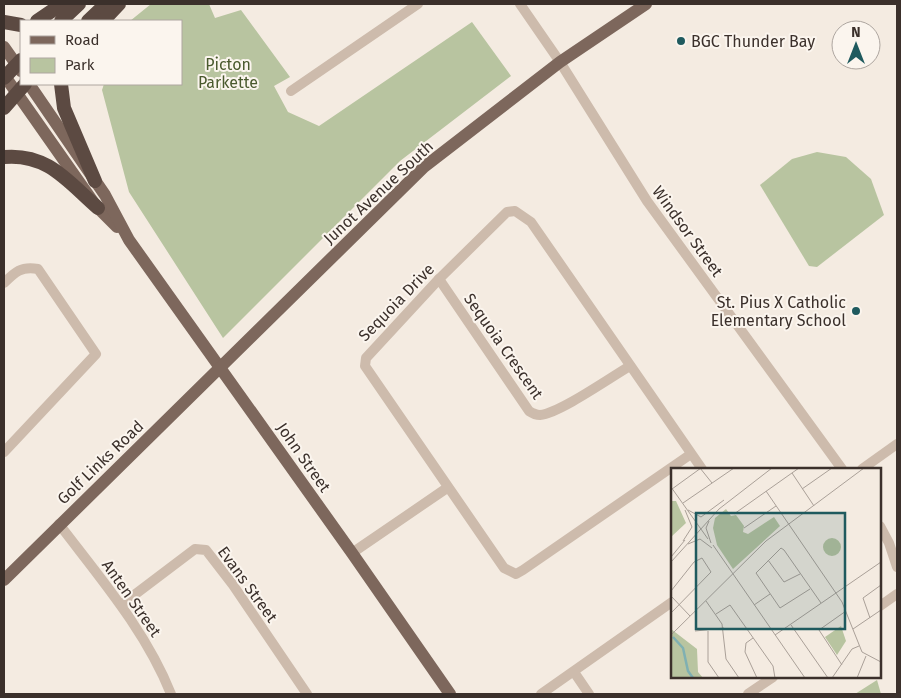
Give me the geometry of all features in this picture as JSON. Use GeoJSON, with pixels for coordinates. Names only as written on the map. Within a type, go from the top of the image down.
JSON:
{"type":"FeatureCollection","features":[{"type":"Feature","properties":{"kind":"highway"},"geometry":{"type":"LineString","coordinates":[[38,20],[62,4]]}},
{"type":"Feature","properties":{"kind":"highway"},"geometry":{"type":"LineString","coordinates":[[62,20],[79,4]]}},
{"type":"Feature","properties":{"kind":"highway"},"geometry":{"type":"LineString","coordinates":[[89,20],[106,4]]}},
{"type":"Feature","properties":{"kind":"highway"},"geometry":{"type":"LineString","coordinates":[[103,20],[119,4]]}},
{"type":"Feature","properties":{"kind":"highway"},"geometry":{"type":"LineString","coordinates":[[4,22],[20,25]]}},
{"type":"Feature","properties":{"kind":"highway"},"geometry":{"type":"LineString","coordinates":[[4,76],[20,65]]}},
{"type":"Feature","properties":{"kind":"highway"},"geometry":{"type":"LineString","coordinates":[[61,85],[64,108],[95,181]]}},
{"type":"Feature","properties":{"kind":"highway"},"geometry":{"type":"LineString","coordinates":[[4,108],[20,88]]}},
{"type":"Feature","properties":{"kind":"highway"},"geometry":{"type":"LineString","coordinates":[[4,157],[30,157],[42,161],[57,171],[98,208]]}},
{"type":"Feature","properties":{"kind":"main road","name":"Junot Avenue South"},"geometry":{"type":"LineString","coordinates":[[220,368],[424,167],[560,62],[646,4]]}},
{"type":"Feature","properties":{"kind":"main road"},"geometry":{"type":"LineString","coordinates":[[4,47],[20,65]]}},
{"type":"Feature","properties":{"kind":"main road","name":"John Street"},"geometry":{"type":"LineString","coordinates":[[4,76],[20,88],[98,208],[129,240]]}},
{"type":"Feature","properties":{"kind":"main road","name":"John Street"},"geometry":{"type":"LineString","coordinates":[[30,85],[95,181],[129,240],[450,694]]}},
{"type":"Feature","properties":{"kind":"main road","name":"Golf Links Road"},"geometry":{"type":"LineString","coordinates":[[4,580],[220,368]]}},
{"type":"Feature","properties":{"kind":"street"},"geometry":{"type":"LineString","coordinates":[[291,91],[418,4]]}},
{"type":"Feature","properties":{"kind":"street","name":"Windsor Street"},"geometry":{"type":"LineString","coordinates":[[520,4],[560,62],[647,201],[841,468]]}},
{"type":"Feature","properties":{"kind":"street","name":"Sequoia Drive"},"geometry":{"type":"LineString","coordinates":[[671,468],[516,574],[504,568],[447,488],[365,366],[370,351],[507,212],[515,211],[531,222],[701,468]]}},
{"type":"Feature","properties":{"kind":"street"},"geometry":{"type":"LineString","coordinates":[[4,283],[18,270],[26,267],[38,269],[96,354],[4,452]]}},
{"type":"Feature","properties":{"kind":"street","name":"Sequoia Crescent"},"geometry":{"type":"LineString","coordinates":[[439,279],[529,410],[534,414],[539,415],[556,410],[630,366]]}},
{"type":"Feature","properties":{"kind":"street"},"geometry":{"type":"LineString","coordinates":[[863,468],[897,444]]}},
{"type":"Feature","properties":{"kind":"street","name":"Sequoia Drive"},"geometry":{"type":"LineString","coordinates":[[671,468],[692,454]]}},
{"type":"Feature","properties":{"kind":"street"},"geometry":{"type":"LineString","coordinates":[[352,553],[447,488]]}},
{"type":"Feature","properties":{"kind":"street","name":"Anten Street"},"geometry":{"type":"LineString","coordinates":[[59,524],[121,605],[160,666],[171,694]]}},
{"type":"Feature","properties":{"kind":"street"},"geometry":{"type":"LineString","coordinates":[[881,528],[889,543],[897,568]]}},
{"type":"Feature","properties":{"kind":"street","name":"Evans Street"},"geometry":{"type":"LineString","coordinates":[[121,605],[195,549],[206,550],[233,585],[307,694]]}},
{"type":"Feature","properties":{"kind":"street"},"geometry":{"type":"LineString","coordinates":[[881,605],[897,594]]}},
{"type":"Feature","properties":{"kind":"street"},"geometry":{"type":"LineString","coordinates":[[541,694],[671,603]]}},
{"type":"Feature","properties":{"kind":"street"},"geometry":{"type":"LineString","coordinates":[[574,672],[589,694]]}},
{"type":"Feature","properties":{"kind":"street"},"geometry":{"type":"LineString","coordinates":[[748,694],[772,678]]}},
{"type":"Feature","properties":{"kind":"green space","name":"Picton Parkette"},"geometry":{"type":"Polygon","coordinates":[[[151,4],[209,4],[215,18],[241,10],[290,77],[274,86],[288,112],[319,126],[472,22],[511,76],[400,161],[223,338],[129,192],[102,90],[104,85],[182,85],[182,20],[131,20],[151,4]]]}},
{"type":"Feature","properties":{"kind":"green space"},"geometry":{"type":"Polygon","coordinates":[[[817,152],[846,157],[871,179],[884,215],[817,267],[809,266],[760,185],[792,159],[817,152]]]}},
{"type":"Feature","properties":{"kind":"green space"},"geometry":{"type":"Polygon","coordinates":[[[877,680],[881,694],[855,694],[877,680]]]}},
{"type":"Feature","properties":{"kind":"place","name":"BGC Thunder Bay"},"geometry":{"type":"Point","coordinates":[681,41]}},
{"type":"Feature","properties":{"kind":"place","name":"St. Pius X Catholic Elementary School"},"geometry":{"type":"Point","coordinates":[856,311]}}]}
